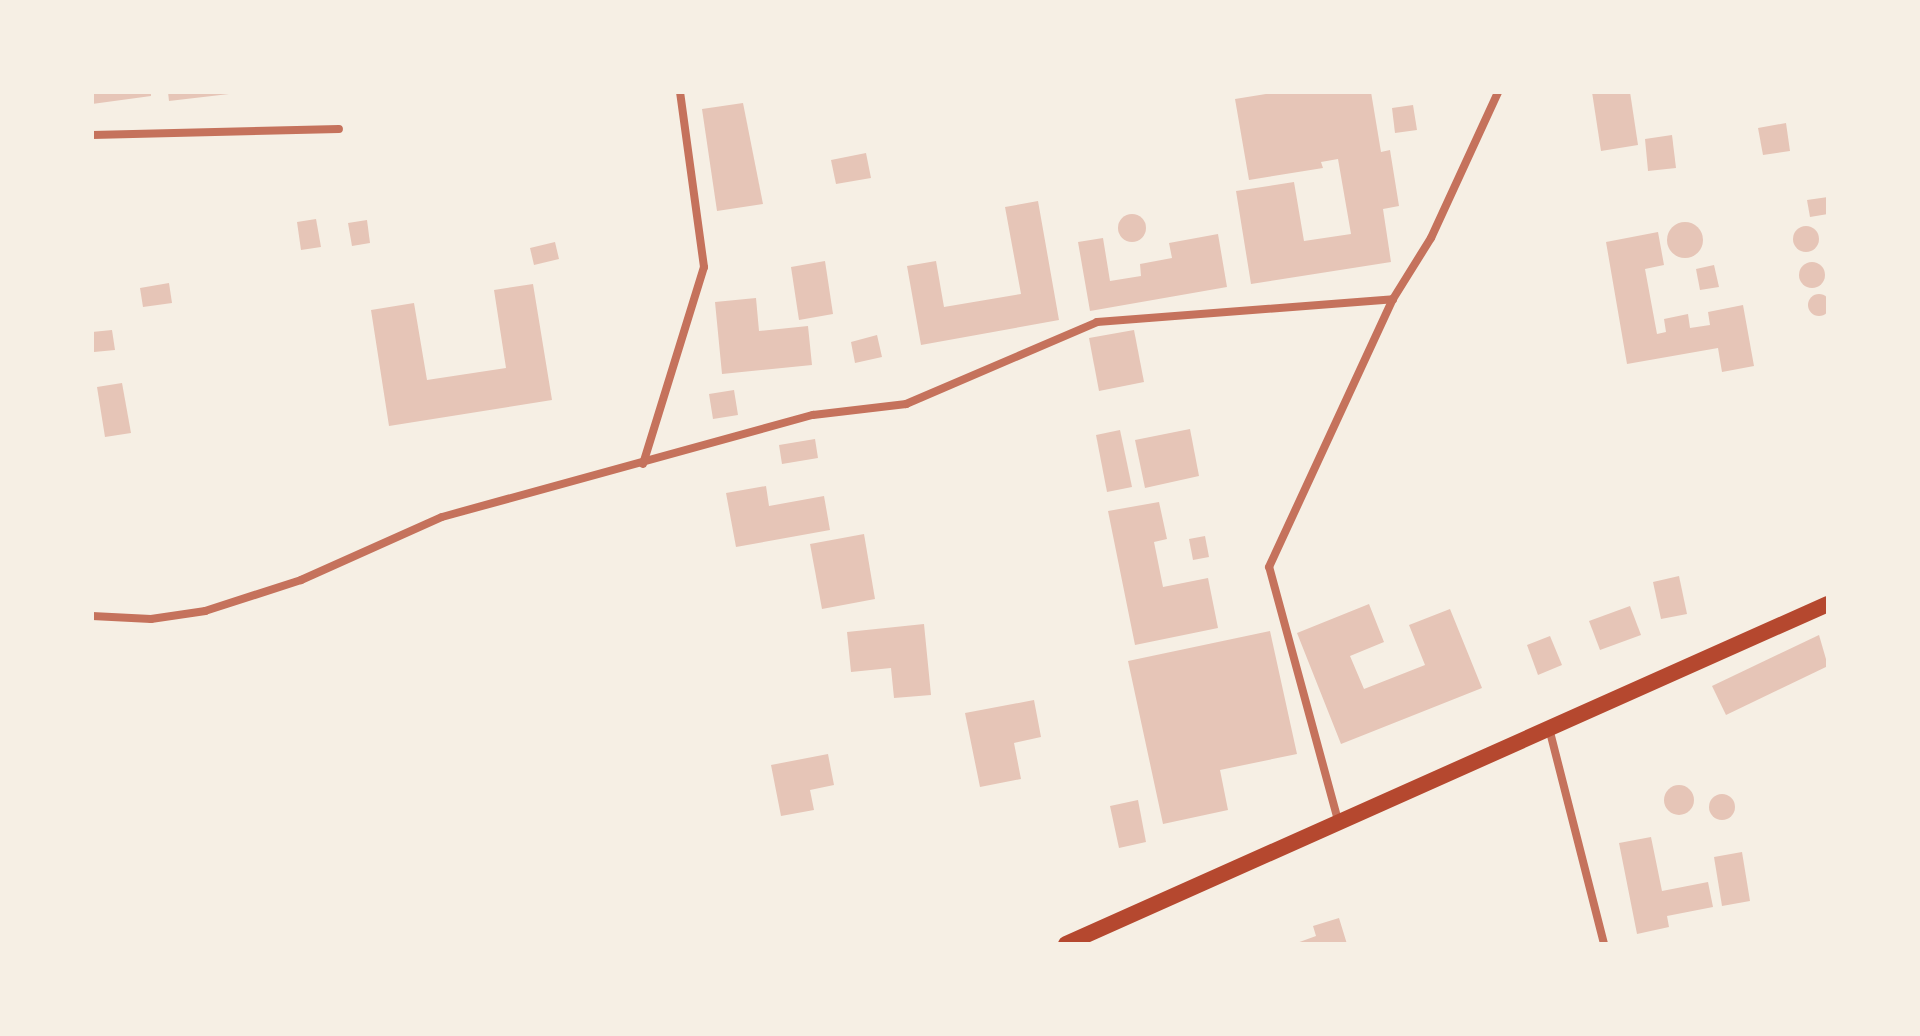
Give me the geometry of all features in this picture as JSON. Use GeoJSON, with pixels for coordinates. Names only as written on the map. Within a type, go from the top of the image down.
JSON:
{"type":"FeatureCollection","features":[{"type":"Feature","properties":{"kind":"main road"},"geometry":{"type":"LineString","coordinates":[[1066,944],[1340,825],[1548,727],[1828,604]]}},
{"type":"Feature","properties":{"kind":"street"},"geometry":{"type":"LineString","coordinates":[[643,464],[704,267],[680,92]]}},
{"type":"Feature","properties":{"kind":"street"},"geometry":{"type":"LineString","coordinates":[[1340,825],[1269,567],[1393,299],[1431,238],[1498,92]]}},
{"type":"Feature","properties":{"kind":"street"},"geometry":{"type":"LineString","coordinates":[[92,135],[339,129]]}},
{"type":"Feature","properties":{"kind":"street"},"geometry":{"type":"LineString","coordinates":[[92,616],[151,619],[205,611],[301,580],[442,517],[813,415],[906,404],[1097,322],[1393,299]]}},
{"type":"Feature","properties":{"kind":"street"},"geometry":{"type":"LineString","coordinates":[[1548,727],[1604,944]]}},
{"type":"Feature","properties":{"kind":"building"},"geometry":{"type":"Polygon","coordinates":[[[92,92],[151,92],[151,96],[92,104],[92,92]]]}},
{"type":"Feature","properties":{"kind":"building"},"geometry":{"type":"Polygon","coordinates":[[[168,92],[229,92],[229,94],[169,101],[168,92]]]}},
{"type":"Feature","properties":{"kind":"building"},"geometry":{"type":"Polygon","coordinates":[[[1278,92],[1371,92],[1381,152],[1390,150],[1399,206],[1383,209],[1391,262],[1251,284],[1236,191],[1294,182],[1304,241],[1351,234],[1338,159],[1321,162],[1323,168],[1249,180],[1235,99],[1278,92]]]}},
{"type":"Feature","properties":{"kind":"building"},"geometry":{"type":"Polygon","coordinates":[[[1592,92],[1630,92],[1638,145],[1601,151],[1592,92]]]}},
{"type":"Feature","properties":{"kind":"building"},"geometry":{"type":"Polygon","coordinates":[[[743,103],[763,204],[717,211],[702,109],[743,103]]]}},
{"type":"Feature","properties":{"kind":"building"},"geometry":{"type":"Polygon","coordinates":[[[1413,105],[1417,130],[1395,133],[1392,108],[1413,105]]]}},
{"type":"Feature","properties":{"kind":"building"},"geometry":{"type":"Polygon","coordinates":[[[1786,123],[1790,151],[1763,155],[1758,128],[1786,123]]]}},
{"type":"Feature","properties":{"kind":"building"},"geometry":{"type":"Polygon","coordinates":[[[1672,135],[1676,168],[1648,171],[1645,139],[1672,135]]]}},
{"type":"Feature","properties":{"kind":"building"},"geometry":{"type":"Polygon","coordinates":[[[866,153],[871,178],[836,184],[831,160],[866,153]]]}},
{"type":"Feature","properties":{"kind":"building"},"geometry":{"type":"Polygon","coordinates":[[[1828,197],[1828,214],[1810,217],[1807,200],[1828,197]]]}},
{"type":"Feature","properties":{"kind":"building"},"geometry":{"type":"Polygon","coordinates":[[[1038,201],[1059,320],[921,345],[907,266],[936,261],[944,307],[1021,294],[1005,207],[1038,201]]]}},
{"type":"Feature","properties":{"kind":"building"},"geometry":{"type":"Polygon","coordinates":[[[1132,214],[1142,218],[1146,228],[1142,238],[1132,242],[1122,238],[1118,228],[1122,218],[1132,214]]]}},
{"type":"Feature","properties":{"kind":"building"},"geometry":{"type":"Polygon","coordinates":[[[316,219],[321,247],[301,250],[297,222],[316,219]]]}},
{"type":"Feature","properties":{"kind":"building"},"geometry":{"type":"Polygon","coordinates":[[[367,220],[370,243],[352,246],[348,223],[367,220]]]}},
{"type":"Feature","properties":{"kind":"building"},"geometry":{"type":"Polygon","coordinates":[[[1685,222],[1698,227],[1703,240],[1698,253],[1685,258],[1672,253],[1667,240],[1672,227],[1685,222]]]}},
{"type":"Feature","properties":{"kind":"building"},"geometry":{"type":"Polygon","coordinates":[[[1806,226],[1815,230],[1819,239],[1815,248],[1806,252],[1797,248],[1793,239],[1797,230],[1806,226]]]}},
{"type":"Feature","properties":{"kind":"building"},"geometry":{"type":"Polygon","coordinates":[[[1658,232],[1664,265],[1645,269],[1657,334],[1666,332],[1664,319],[1688,314],[1690,328],[1710,325],[1708,312],[1743,305],[1754,366],[1722,372],[1718,348],[1627,364],[1606,242],[1658,232]]]}},
{"type":"Feature","properties":{"kind":"building"},"geometry":{"type":"Polygon","coordinates":[[[1218,234],[1227,287],[1090,311],[1078,242],[1103,238],[1110,281],[1141,276],[1140,264],[1172,258],[1169,243],[1218,234]]]}},
{"type":"Feature","properties":{"kind":"building"},"geometry":{"type":"Polygon","coordinates":[[[555,242],[559,259],[534,265],[530,248],[555,242]]]}},
{"type":"Feature","properties":{"kind":"building"},"geometry":{"type":"Polygon","coordinates":[[[825,261],[833,314],[799,320],[791,267],[825,261]]]}},
{"type":"Feature","properties":{"kind":"building"},"geometry":{"type":"Polygon","coordinates":[[[1812,262],[1821,266],[1825,275],[1821,284],[1812,288],[1803,284],[1799,275],[1803,266],[1812,262]]]}},
{"type":"Feature","properties":{"kind":"building"},"geometry":{"type":"Polygon","coordinates":[[[1714,265],[1719,287],[1700,290],[1696,269],[1714,265]]]}},
{"type":"Feature","properties":{"kind":"building"},"geometry":{"type":"Polygon","coordinates":[[[169,283],[172,303],[143,307],[140,288],[169,283]]]}},
{"type":"Feature","properties":{"kind":"building"},"geometry":{"type":"Polygon","coordinates":[[[533,284],[552,400],[389,426],[371,310],[414,303],[427,380],[506,368],[494,290],[533,284]]]}},
{"type":"Feature","properties":{"kind":"building"},"geometry":{"type":"Polygon","coordinates":[[[1815,294],[1823,294],[1830,305],[1823,316],[1815,316],[1808,309],[1808,301],[1815,294]]]}},
{"type":"Feature","properties":{"kind":"building"},"geometry":{"type":"Polygon","coordinates":[[[756,298],[759,331],[808,326],[812,365],[722,374],[715,302],[756,298]]]}},
{"type":"Feature","properties":{"kind":"building"},"geometry":{"type":"Polygon","coordinates":[[[112,330],[115,350],[94,352],[92,332],[112,330]]]}},
{"type":"Feature","properties":{"kind":"building"},"geometry":{"type":"Polygon","coordinates":[[[1134,330],[1144,382],[1099,391],[1089,338],[1134,330]]]}},
{"type":"Feature","properties":{"kind":"building"},"geometry":{"type":"Polygon","coordinates":[[[877,335],[882,357],[855,363],[851,342],[877,335]]]}},
{"type":"Feature","properties":{"kind":"building"},"geometry":{"type":"Polygon","coordinates":[[[122,383],[131,433],[105,437],[97,387],[122,383]]]}},
{"type":"Feature","properties":{"kind":"building"},"geometry":{"type":"Polygon","coordinates":[[[734,390],[738,415],[713,419],[709,394],[734,390]]]}},
{"type":"Feature","properties":{"kind":"building"},"geometry":{"type":"Polygon","coordinates":[[[1190,429],[1199,476],[1145,488],[1135,440],[1190,429]]]}},
{"type":"Feature","properties":{"kind":"building"},"geometry":{"type":"Polygon","coordinates":[[[1120,430],[1132,487],[1107,492],[1096,435],[1120,430]]]}},
{"type":"Feature","properties":{"kind":"building"},"geometry":{"type":"Polygon","coordinates":[[[815,439],[818,458],[782,464],[779,445],[815,439]]]}},
{"type":"Feature","properties":{"kind":"building"},"geometry":{"type":"Polygon","coordinates":[[[766,486],[769,506],[824,496],[830,530],[736,547],[726,493],[766,486]]]}},
{"type":"Feature","properties":{"kind":"building"},"geometry":{"type":"Polygon","coordinates":[[[1159,502],[1167,539],[1154,542],[1163,587],[1208,578],[1218,628],[1135,645],[1108,511],[1159,502]]]}},
{"type":"Feature","properties":{"kind":"building"},"geometry":{"type":"Polygon","coordinates":[[[864,534],[875,599],[822,609],[810,544],[864,534]]]}},
{"type":"Feature","properties":{"kind":"building"},"geometry":{"type":"Polygon","coordinates":[[[1205,536],[1209,557],[1193,560],[1189,539],[1205,536]]]}},
{"type":"Feature","properties":{"kind":"building"},"geometry":{"type":"Polygon","coordinates":[[[1679,576],[1687,614],[1661,619],[1653,582],[1679,576]]]}},
{"type":"Feature","properties":{"kind":"building"},"geometry":{"type":"Polygon","coordinates":[[[1369,604],[1384,642],[1350,656],[1364,689],[1425,665],[1409,625],[1450,609],[1482,688],[1341,744],[1297,633],[1369,604]]]}},
{"type":"Feature","properties":{"kind":"building"},"geometry":{"type":"Polygon","coordinates":[[[1630,606],[1641,635],[1600,650],[1589,621],[1630,606]]]}},
{"type":"Feature","properties":{"kind":"building"},"geometry":{"type":"Polygon","coordinates":[[[924,624],[931,695],[894,698],[891,668],[851,672],[847,632],[924,624]]]}},
{"type":"Feature","properties":{"kind":"building"},"geometry":{"type":"Polygon","coordinates":[[[1270,631],[1297,754],[1220,770],[1228,810],[1163,824],[1128,661],[1270,631]]]}},
{"type":"Feature","properties":{"kind":"building"},"geometry":{"type":"Polygon","coordinates":[[[1819,635],[1828,666],[1726,715],[1712,686],[1819,635]]]}},
{"type":"Feature","properties":{"kind":"building"},"geometry":{"type":"Polygon","coordinates":[[[1550,636],[1562,665],[1538,675],[1527,645],[1550,636]]]}},
{"type":"Feature","properties":{"kind":"building"},"geometry":{"type":"Polygon","coordinates":[[[1034,700],[1041,737],[1014,743],[1021,779],[980,787],[965,713],[1034,700]]]}},
{"type":"Feature","properties":{"kind":"building"},"geometry":{"type":"Polygon","coordinates":[[[828,754],[834,785],[810,790],[814,810],[781,816],[771,765],[828,754]]]}},
{"type":"Feature","properties":{"kind":"building"},"geometry":{"type":"Polygon","coordinates":[[[1679,785],[1685,786],[1693,794],[1693,806],[1685,814],[1679,815],[1673,814],[1665,806],[1664,800],[1665,794],[1673,786],[1679,785]]]}},
{"type":"Feature","properties":{"kind":"building"},"geometry":{"type":"Polygon","coordinates":[[[1722,794],[1731,798],[1735,807],[1731,816],[1722,820],[1713,816],[1709,807],[1713,798],[1722,794]]]}},
{"type":"Feature","properties":{"kind":"building"},"geometry":{"type":"Polygon","coordinates":[[[1138,800],[1146,842],[1119,848],[1110,806],[1138,800]]]}},
{"type":"Feature","properties":{"kind":"building"},"geometry":{"type":"Polygon","coordinates":[[[1651,837],[1662,891],[1708,882],[1713,907],[1667,916],[1669,927],[1637,934],[1619,843],[1651,837]]]}},
{"type":"Feature","properties":{"kind":"building"},"geometry":{"type":"Polygon","coordinates":[[[1742,852],[1750,901],[1722,906],[1714,857],[1742,852]]]}},
{"type":"Feature","properties":{"kind":"building"},"geometry":{"type":"Polygon","coordinates":[[[1339,918],[1347,944],[1294,944],[1316,936],[1313,926],[1339,918]]]}}]}
